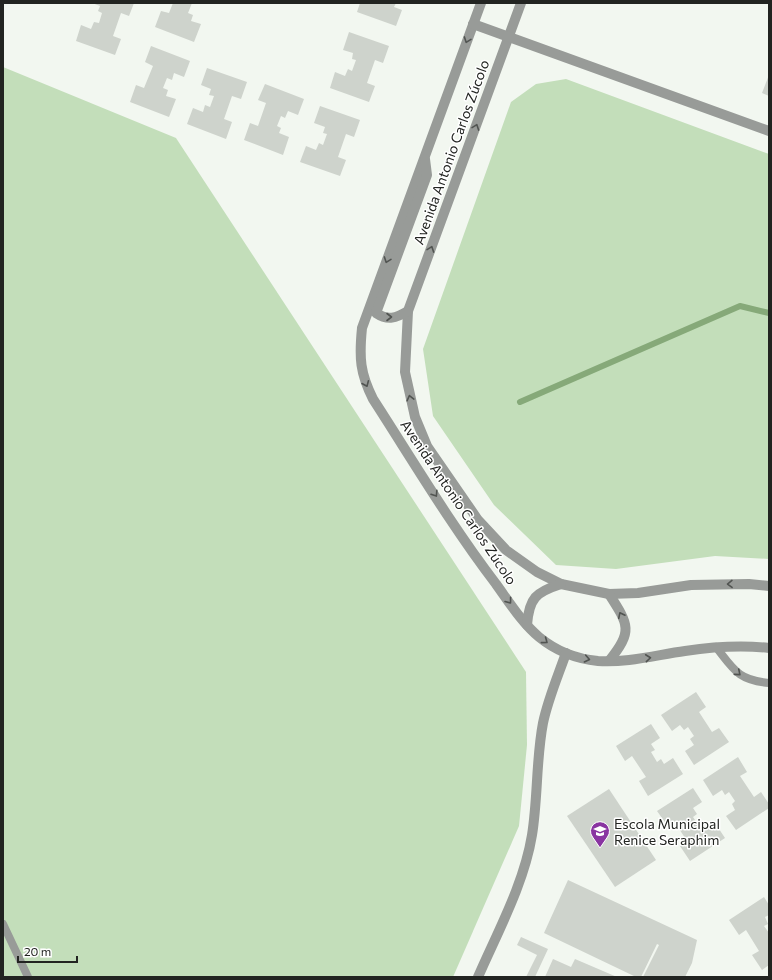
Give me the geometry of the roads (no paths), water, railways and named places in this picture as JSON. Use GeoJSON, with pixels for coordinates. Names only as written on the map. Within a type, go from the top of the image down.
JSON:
{"type":"FeatureCollection","features":[{"type":"Feature","properties":{"kind":"street","name":"Avenida Antonio Carlos Zúcolo"},"geometry":{"type":"LineString","coordinates":[[480,3],[362,328],[360,353],[361,368],[365,383],[373,400],[474,556],[527,625]]}},
{"type":"Feature","properties":{"kind":"street","name":"Avenida Antonio Carlos Zúcolo"},"geometry":{"type":"LineString","coordinates":[[521,3],[408,312],[405,372],[415,418],[427,446],[478,520],[506,550],[526,566],[561,584]]}},
{"type":"Feature","properties":{"kind":"street"},"geometry":{"type":"LineString","coordinates":[[473,24],[769,131]]}},
{"type":"Feature","properties":{"kind":"street","name":"Avenida Antonio Carlos Zúcolo"},"geometry":{"type":"LineString","coordinates":[[408,312],[394,318],[382,317],[376,313],[427,175],[425,157]]}},
{"type":"Feature","properties":{"kind":"street"},"geometry":{"type":"LineString","coordinates":[[769,586],[749,584],[691,585],[638,593],[609,594],[561,584],[544,590],[536,595],[531,602],[527,625],[551,646],[566,653],[586,659],[609,661],[652,657],[716,647],[769,648]]}},
{"type":"Feature","properties":{"kind":"street"},"geometry":{"type":"LineString","coordinates":[[609,594],[619,610],[626,631],[625,639],[609,661]]}},
{"type":"Feature","properties":{"kind":"street"},"geometry":{"type":"LineString","coordinates":[[478,977],[515,892],[527,858],[532,835],[543,723],[554,684],[566,653]]}},
{"type":"Feature","properties":{"kind":"lane"},"geometry":{"type":"LineString","coordinates":[[716,647],[734,670],[742,677],[753,682],[769,683]]}},
{"type":"Feature","properties":{"kind":"lane"},"geometry":{"type":"LineString","coordinates":[[3,924],[28,977]]}},
{"type":"Feature","properties":{"kind":"waterway"},"geometry":{"type":"LineString","coordinates":[[520,402],[740,306],[769,313]]}},
{"type":"Feature","properties":{"kind":"place","name":"Escola Municipal Renice Seraphim"},"geometry":{"type":"Point","coordinates":[600,848]}}]}
